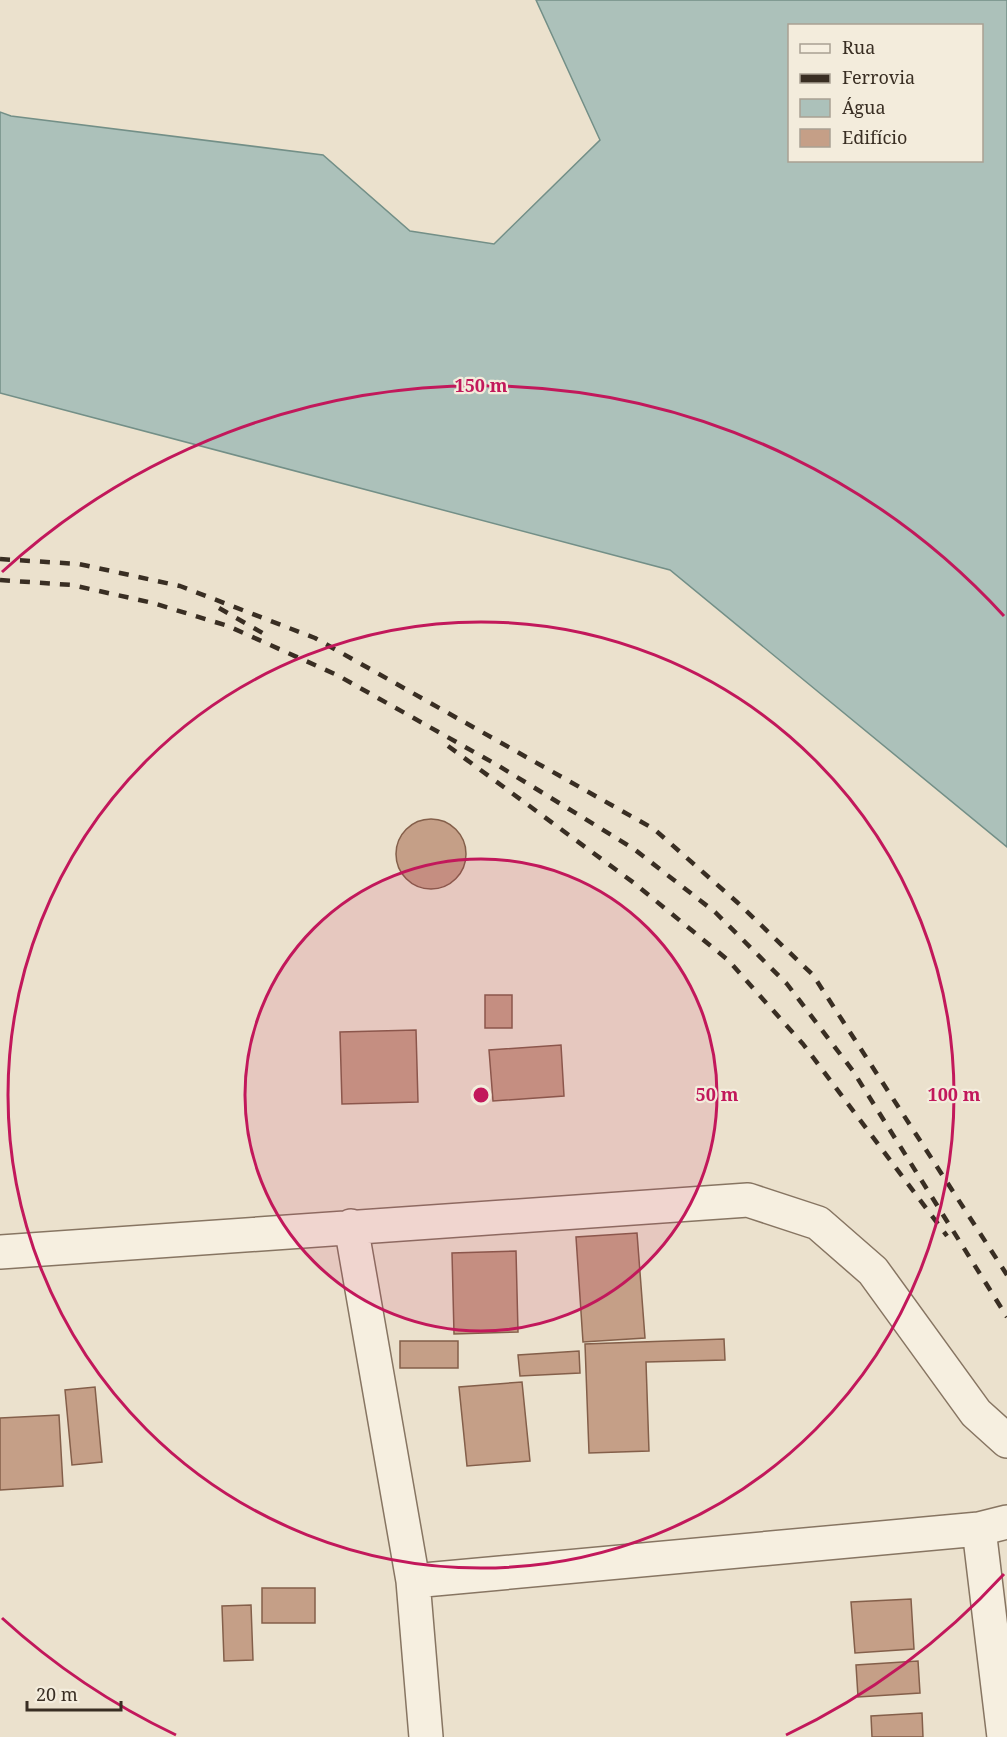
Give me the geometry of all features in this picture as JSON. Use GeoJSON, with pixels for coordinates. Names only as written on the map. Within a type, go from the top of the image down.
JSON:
{"type":"FeatureCollection","features":[{"type":"Feature","properties":{"kind":"street"},"geometry":{"type":"LineString","coordinates":[[0,1252],[748,1200],[818,1223],[873,1271],[976,1413],[1007,1441]]}},
{"type":"Feature","properties":{"kind":"street"},"geometry":{"type":"LineString","coordinates":[[351,1226],[412,1581],[426,1737]]}},
{"type":"Feature","properties":{"kind":"street"},"geometry":{"type":"LineString","coordinates":[[412,1581],[993,1525],[1004,1737]]}},
{"type":"Feature","properties":{"kind":"water"},"geometry":{"type":"Polygon","coordinates":[[[536,0],[1007,0],[1007,847],[670,570],[0,393],[0,112],[11,116],[323,155],[410,231],[494,244],[600,140],[536,0]]]}},
{"type":"Feature","properties":{"kind":"building"},"geometry":{"type":"Polygon","coordinates":[[[424,819],[438,819],[451,825],[460,834],[466,847],[464,867],[456,879],[438,889],[424,889],[411,883],[402,874],[396,861],[396,847],[402,834],[411,825],[424,819]]]}},
{"type":"Feature","properties":{"kind":"building"},"geometry":{"type":"Polygon","coordinates":[[[485,995],[512,995],[512,1028],[485,1028],[485,995]]]}},
{"type":"Feature","properties":{"kind":"building"},"geometry":{"type":"Polygon","coordinates":[[[416,1030],[418,1102],[342,1104],[340,1032],[416,1030]]]}},
{"type":"Feature","properties":{"kind":"building"},"geometry":{"type":"Polygon","coordinates":[[[561,1045],[564,1096],[493,1101],[489,1050],[561,1045]]]}},
{"type":"Feature","properties":{"kind":"building"},"geometry":{"type":"Polygon","coordinates":[[[637,1233],[645,1338],[583,1342],[576,1237],[637,1233]]]}},
{"type":"Feature","properties":{"kind":"building"},"geometry":{"type":"Polygon","coordinates":[[[516,1251],[518,1332],[454,1334],[452,1253],[516,1251]]]}},
{"type":"Feature","properties":{"kind":"building"},"geometry":{"type":"Polygon","coordinates":[[[724,1339],[725,1360],[646,1362],[649,1451],[589,1453],[585,1344],[724,1339]]]}},
{"type":"Feature","properties":{"kind":"building"},"geometry":{"type":"Polygon","coordinates":[[[400,1341],[458,1341],[458,1368],[400,1368],[400,1341]]]}},
{"type":"Feature","properties":{"kind":"building"},"geometry":{"type":"Polygon","coordinates":[[[579,1351],[580,1373],[520,1376],[518,1355],[579,1351]]]}},
{"type":"Feature","properties":{"kind":"building"},"geometry":{"type":"Polygon","coordinates":[[[522,1382],[530,1461],[467,1466],[459,1387],[522,1382]]]}},
{"type":"Feature","properties":{"kind":"building"},"geometry":{"type":"Polygon","coordinates":[[[95,1387],[102,1462],[72,1465],[65,1390],[95,1387]]]}},
{"type":"Feature","properties":{"kind":"building"},"geometry":{"type":"Polygon","coordinates":[[[59,1415],[63,1486],[0,1490],[0,1418],[59,1415]]]}},
{"type":"Feature","properties":{"kind":"building"},"geometry":{"type":"Polygon","coordinates":[[[262,1588],[315,1588],[315,1623],[262,1623],[262,1588]]]}},
{"type":"Feature","properties":{"kind":"building"},"geometry":{"type":"Polygon","coordinates":[[[911,1599],[914,1649],[855,1653],[851,1602],[911,1599]]]}},
{"type":"Feature","properties":{"kind":"building"},"geometry":{"type":"Polygon","coordinates":[[[251,1605],[253,1660],[224,1661],[222,1606],[251,1605]]]}},
{"type":"Feature","properties":{"kind":"building"},"geometry":{"type":"Polygon","coordinates":[[[918,1661],[920,1693],[858,1697],[856,1665],[918,1661]]]}},
{"type":"Feature","properties":{"kind":"building"},"geometry":{"type":"Polygon","coordinates":[[[922,1713],[923,1737],[872,1737],[871,1716],[922,1713]]]}},
{"type":"Feature","properties":{"kind":"railway"},"geometry":{"type":"LineString","coordinates":[[0,559],[79,564],[180,586],[315,638],[654,829],[738,903],[813,975],[1007,1275]]}},
{"type":"Feature","properties":{"kind":"railway"},"geometry":{"type":"LineString","coordinates":[[0,580],[72,585],[153,603],[228,626],[337,675],[499,766],[634,849],[715,912],[787,984],[853,1071],[1007,1317]]}},
{"type":"Feature","properties":{"kind":"railway"},"geometry":{"type":"LineString","coordinates":[[219,608],[266,635]]}},
{"type":"Feature","properties":{"kind":"railway"},"geometry":{"type":"LineString","coordinates":[[448,746],[634,883],[728,960],[803,1044],[947,1236]]}}]}
